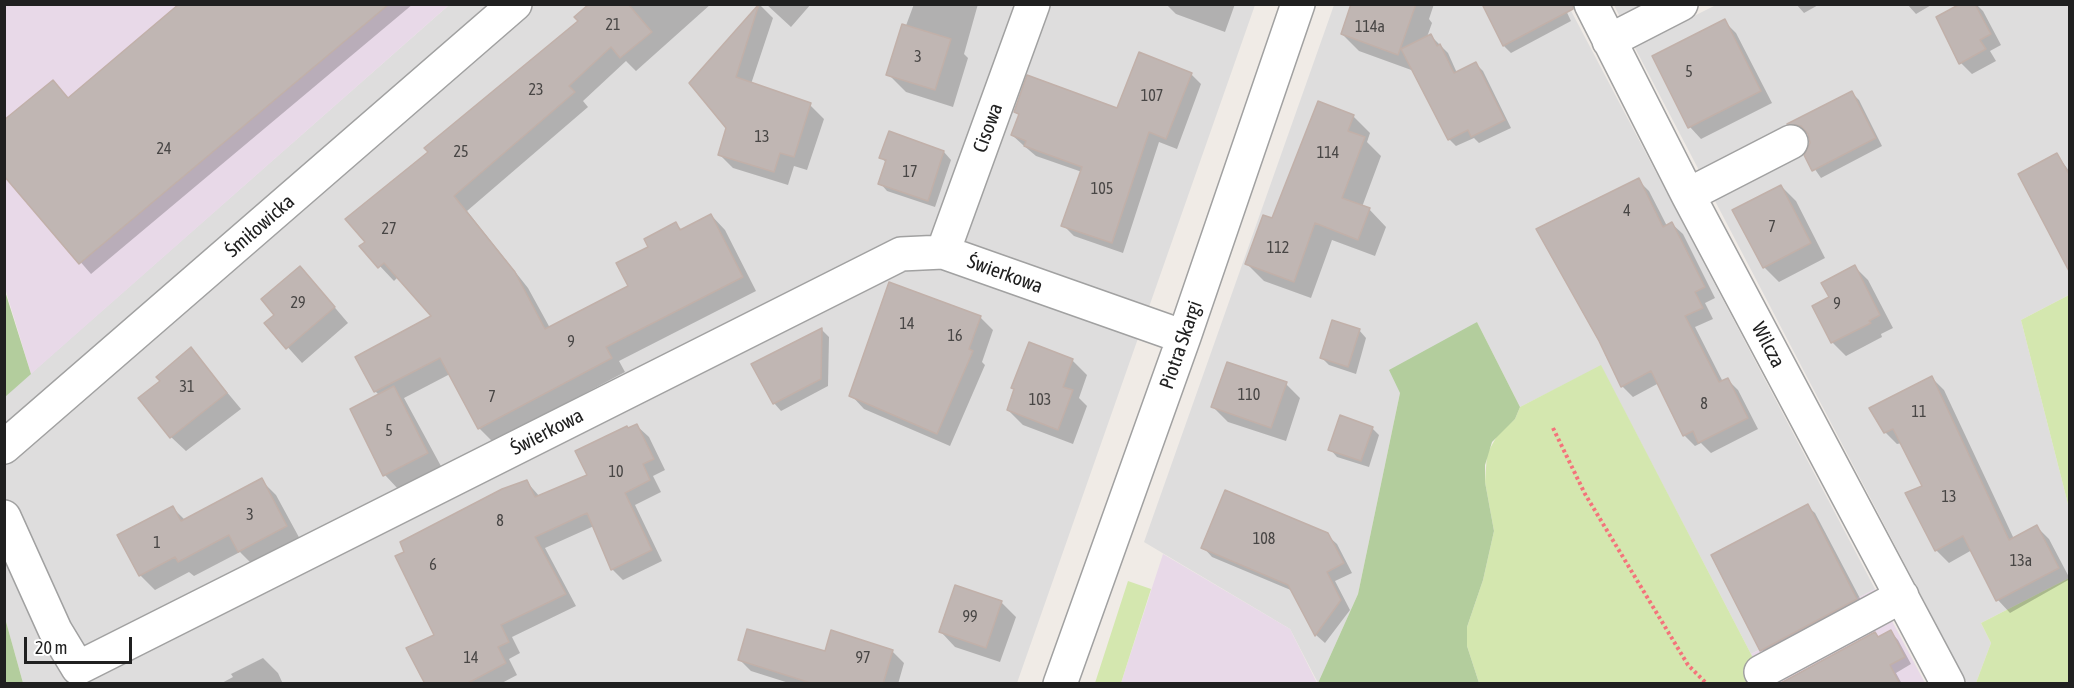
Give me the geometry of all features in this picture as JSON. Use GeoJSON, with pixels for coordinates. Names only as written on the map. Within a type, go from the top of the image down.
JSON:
{"type":"FeatureCollection","features":[{"type":"Feature","properties":{"kind":"street","name":"Śmiłowicka"},"geometry":{"type":"LineString","coordinates":[[4,447],[515,4]]}},
{"type":"Feature","properties":{"kind":"street","name":"Cisowa"},"geometry":{"type":"LineString","coordinates":[[943,252],[1033,4]]}},
{"type":"Feature","properties":{"kind":"street","name":"Piotra Skargi"},"geometry":{"type":"LineString","coordinates":[[1060,684],[1184,337],[1298,4]]}},
{"type":"Feature","properties":{"kind":"street","name":"Wilcza"},"geometry":{"type":"LineString","coordinates":[[1591,4],[1688,195],[1948,684]]}},
{"type":"Feature","properties":{"kind":"street"},"geometry":{"type":"LineString","coordinates":[[1609,41],[1681,4]]}},
{"type":"Feature","properties":{"kind":"street"},"geometry":{"type":"LineString","coordinates":[[1688,195],[1791,142]]}},
{"type":"Feature","properties":{"kind":"street","name":"Świerkowa"},"geometry":{"type":"LineString","coordinates":[[4,517],[55,630],[78,668],[901,254],[943,252],[1184,337]]}},
{"type":"Feature","properties":{"kind":"street"},"geometry":{"type":"LineString","coordinates":[[1761,672],[1902,596]]}},
{"type":"Feature","properties":{"kind":"path"},"geometry":{"type":"LineString","coordinates":[[1553,429],[1584,494],[1688,665],[1707,684]]}},
{"type":"Feature","properties":{"kind":"shaded area"},"geometry":{"type":"Polygon","coordinates":[[[4,5],[449,5],[31,374],[5,288],[4,5]]]}},
{"type":"Feature","properties":{"kind":"shaded area"},"geometry":{"type":"Polygon","coordinates":[[[449,5],[1255,5],[1017,683],[23,683],[5,618],[4,397],[449,5]]]}},
{"type":"Feature","properties":{"kind":"shaded area"},"geometry":{"type":"Polygon","coordinates":[[[1334,5],[1568,5],[1875,589],[1751,654],[1601,366],[1520,407],[1477,322],[1400,393],[1358,594],[1318,683],[1290,629],[1144,542],[1334,5]]]}},
{"type":"Feature","properties":{"kind":"shaded area"},"geometry":{"type":"Polygon","coordinates":[[[1614,5],[1650,5],[1621,19],[1614,5]]]}},
{"type":"Feature","properties":{"kind":"shaded area"},"geometry":{"type":"Polygon","coordinates":[[[1716,5],[2069,5],[2069,295],[2021,320],[2069,508],[2069,578],[1981,623],[1991,643],[1976,683],[1967,683],[1634,46],[1716,5]]]}},
{"type":"Feature","properties":{"kind":"shaded area"},"geometry":{"type":"Polygon","coordinates":[[[1163,554],[1290,629],[1317,683],[1121,683],[1163,554]]]}},
{"type":"Feature","properties":{"kind":"shaded area"},"geometry":{"type":"Polygon","coordinates":[[[1875,589],[1925,683],[1767,683],[1751,654],[1875,589]]]}},
{"type":"Feature","properties":{"kind":"green space"},"geometry":{"type":"Polygon","coordinates":[[[4,288],[31,374],[5,397],[4,397],[4,288]]]}},
{"type":"Feature","properties":{"kind":"green space"},"geometry":{"type":"Polygon","coordinates":[[[2069,295],[2069,508],[2021,320],[2069,295]]]}},
{"type":"Feature","properties":{"kind":"green space"},"geometry":{"type":"Polygon","coordinates":[[[1477,322],[1520,407],[1515,419],[1492,442],[1485,465],[1485,482],[1494,531],[1483,580],[1467,627],[1467,646],[1479,683],[1318,683],[1358,594],[1400,393],[1389,370],[1477,322]]]}},
{"type":"Feature","properties":{"kind":"green space"},"geometry":{"type":"Polygon","coordinates":[[[1601,365],[1767,683],[1479,683],[1467,646],[1467,627],[1483,580],[1494,531],[1485,482],[1487,454],[1498,434],[1515,419],[1520,407],[1601,365]]]}},
{"type":"Feature","properties":{"kind":"green space"},"geometry":{"type":"Polygon","coordinates":[[[2069,578],[2069,683],[1976,683],[1991,643],[1981,623],[2069,578]]]}},
{"type":"Feature","properties":{"kind":"green space"},"geometry":{"type":"Polygon","coordinates":[[[1128,581],[1151,589],[1121,683],[1095,683],[1128,581]]]}},
{"type":"Feature","properties":{"kind":"green space"},"geometry":{"type":"Polygon","coordinates":[[[5,618],[23,683],[5,683],[5,618]]]}},
{"type":"Feature","properties":{"kind":"building"},"geometry":{"type":"Polygon","coordinates":[[[179,4],[389,4],[79,264],[4,176],[4,120],[53,80],[68,98],[179,4]]]}},
{"type":"Feature","properties":{"kind":"building"},"geometry":{"type":"Polygon","coordinates":[[[589,4],[628,4],[652,32],[620,58],[611,47],[569,86],[575,92],[454,196],[515,272],[545,329],[628,286],[616,263],[648,247],[644,239],[676,222],[680,230],[711,214],[743,277],[606,347],[612,358],[478,429],[440,358],[374,392],[355,357],[431,316],[384,263],[378,268],[359,246],[365,242],[345,219],[428,152],[424,148],[578,21],[574,17],[589,4]]]}},
{"type":"Feature","properties":{"kind":"building"},"geometry":{"type":"Polygon","coordinates":[[[759,4],[736,77],[811,103],[794,157],[780,153],[774,172],[718,155],[726,128],[689,83],[759,4]]]}},
{"type":"Feature","properties":{"kind":"building"},"geometry":{"type":"Polygon","coordinates":[[[1351,4],[1416,4],[1398,55],[1341,34],[1351,4]]]}},
{"type":"Feature","properties":{"kind":"building"},"geometry":{"type":"Polygon","coordinates":[[[1482,4],[1573,4],[1573,9],[1503,46],[1482,4]]]}},
{"type":"Feature","properties":{"kind":"building"},"geometry":{"type":"Polygon","coordinates":[[[1960,4],[1975,4],[1991,34],[1980,40],[1986,49],[1959,64],[1936,17],[1960,4]]]}},
{"type":"Feature","properties":{"kind":"building"},"geometry":{"type":"Polygon","coordinates":[[[1725,19],[1761,91],[1688,128],[1652,56],[1725,19]]]}},
{"type":"Feature","properties":{"kind":"building"},"geometry":{"type":"Polygon","coordinates":[[[902,24],[951,39],[935,90],[886,75],[902,24]]]}},
{"type":"Feature","properties":{"kind":"building"},"geometry":{"type":"Polygon","coordinates":[[[1431,34],[1437,46],[1440,44],[1454,73],[1476,62],[1505,120],[1471,137],[1468,130],[1448,140],[1401,49],[1431,34]]]}},
{"type":"Feature","properties":{"kind":"building"},"geometry":{"type":"Polygon","coordinates":[[[1139,52],[1192,73],[1166,139],[1149,132],[1112,243],[1061,226],[1082,167],[1024,146],[1026,141],[1011,135],[1019,114],[1014,112],[1027,75],[1117,108],[1139,52]]]}},
{"type":"Feature","properties":{"kind":"building"},"geometry":{"type":"Polygon","coordinates":[[[1852,91],[1876,138],[1812,171],[1804,155],[1810,143],[1808,134],[1801,126],[1787,124],[1852,91]]]}},
{"type":"Feature","properties":{"kind":"building"},"geometry":{"type":"Polygon","coordinates":[[[1318,101],[1354,115],[1348,131],[1365,137],[1342,198],[1370,208],[1358,240],[1315,223],[1294,282],[1245,264],[1263,215],[1272,218],[1318,101]]]}},
{"type":"Feature","properties":{"kind":"building"},"geometry":{"type":"Polygon","coordinates":[[[889,131],[944,151],[928,201],[878,184],[886,160],[879,158],[889,131]]]}},
{"type":"Feature","properties":{"kind":"building"},"geometry":{"type":"Polygon","coordinates":[[[2057,153],[2070,176],[2070,273],[2018,174],[2057,153]]]}},
{"type":"Feature","properties":{"kind":"building"},"geometry":{"type":"Polygon","coordinates":[[[1639,178],[1663,227],[1672,222],[1705,287],[1695,292],[1703,308],[1685,316],[1719,382],[1728,378],[1748,418],[1698,443],[1693,431],[1683,436],[1651,371],[1621,387],[1599,341],[1536,229],[1639,178]]]}},
{"type":"Feature","properties":{"kind":"building"},"geometry":{"type":"Polygon","coordinates":[[[1781,185],[1811,243],[1763,268],[1732,210],[1781,185]]]}},
{"type":"Feature","properties":{"kind":"building"},"geometry":{"type":"Polygon","coordinates":[[[1855,265],[1880,315],[1869,321],[1871,323],[1831,343],[1812,306],[1829,297],[1821,283],[1855,265]]]}},
{"type":"Feature","properties":{"kind":"building"},"geometry":{"type":"Polygon","coordinates":[[[300,266],[335,307],[286,349],[264,323],[274,315],[261,299],[300,266]]]}},
{"type":"Feature","properties":{"kind":"building"},"geometry":{"type":"Polygon","coordinates":[[[889,282],[981,316],[969,349],[973,351],[937,434],[849,396],[889,282]]]}},
{"type":"Feature","properties":{"kind":"building"},"geometry":{"type":"Polygon","coordinates":[[[1332,320],[1360,329],[1348,367],[1320,358],[1332,320]]]}},
{"type":"Feature","properties":{"kind":"building"},"geometry":{"type":"Polygon","coordinates":[[[822,328],[821,379],[773,404],[751,364],[822,328]]]}},
{"type":"Feature","properties":{"kind":"building"},"geometry":{"type":"Polygon","coordinates":[[[1029,342],[1073,359],[1063,387],[1073,390],[1058,430],[1007,410],[1014,389],[1011,388],[1029,342]]]}},
{"type":"Feature","properties":{"kind":"building"},"geometry":{"type":"Polygon","coordinates":[[[191,347],[227,393],[170,438],[138,398],[160,381],[156,377],[191,347]]]}},
{"type":"Feature","properties":{"kind":"building"},"geometry":{"type":"Polygon","coordinates":[[[1227,362],[1287,382],[1271,428],[1211,407],[1227,362]]]}},
{"type":"Feature","properties":{"kind":"building"},"geometry":{"type":"Polygon","coordinates":[[[1932,376],[2009,540],[2037,525],[2059,568],[1996,601],[1963,536],[1935,551],[1905,493],[1922,486],[1893,429],[1884,433],[1869,408],[1932,376]]]}},
{"type":"Feature","properties":{"kind":"building"},"geometry":{"type":"Polygon","coordinates":[[[394,386],[428,453],[383,476],[350,409],[394,386]]]}},
{"type":"Feature","properties":{"kind":"building"},"geometry":{"type":"Polygon","coordinates":[[[1340,415],[1373,427],[1361,461],[1328,450],[1340,415]]]}},
{"type":"Feature","properties":{"kind":"building"},"geometry":{"type":"Polygon","coordinates":[[[637,424],[654,459],[643,464],[650,480],[625,493],[652,550],[611,570],[587,513],[535,537],[566,594],[501,625],[509,642],[498,647],[506,663],[466,684],[425,684],[406,648],[434,635],[395,556],[404,552],[400,542],[502,489],[527,480],[535,497],[587,475],[575,451],[627,426],[628,428],[637,424]]]}},
{"type":"Feature","properties":{"kind":"building"},"geometry":{"type":"Polygon","coordinates":[[[262,478],[287,526],[238,552],[229,535],[178,562],[175,557],[139,576],[117,535],[173,506],[181,521],[262,478]]]}},
{"type":"Feature","properties":{"kind":"building"},"geometry":{"type":"Polygon","coordinates":[[[1225,490],[1328,533],[1344,563],[1327,572],[1341,600],[1315,636],[1288,585],[1201,548],[1225,490]]]}},
{"type":"Feature","properties":{"kind":"building"},"geometry":{"type":"Polygon","coordinates":[[[1808,504],[1857,599],[1760,651],[1711,555],[1808,504]]]}},
{"type":"Feature","properties":{"kind":"building"},"geometry":{"type":"Polygon","coordinates":[[[955,585],[1002,601],[986,648],[939,632],[955,585]]]}},
{"type":"Feature","properties":{"kind":"building"},"geometry":{"type":"Polygon","coordinates":[[[747,629],[825,651],[831,630],[893,650],[883,684],[814,684],[738,660],[747,629]]]}},
{"type":"Feature","properties":{"kind":"building"},"geometry":{"type":"Polygon","coordinates":[[[1891,630],[1905,657],[1890,665],[1900,684],[1779,684],[1875,632],[1878,637],[1891,630]]]}}]}
